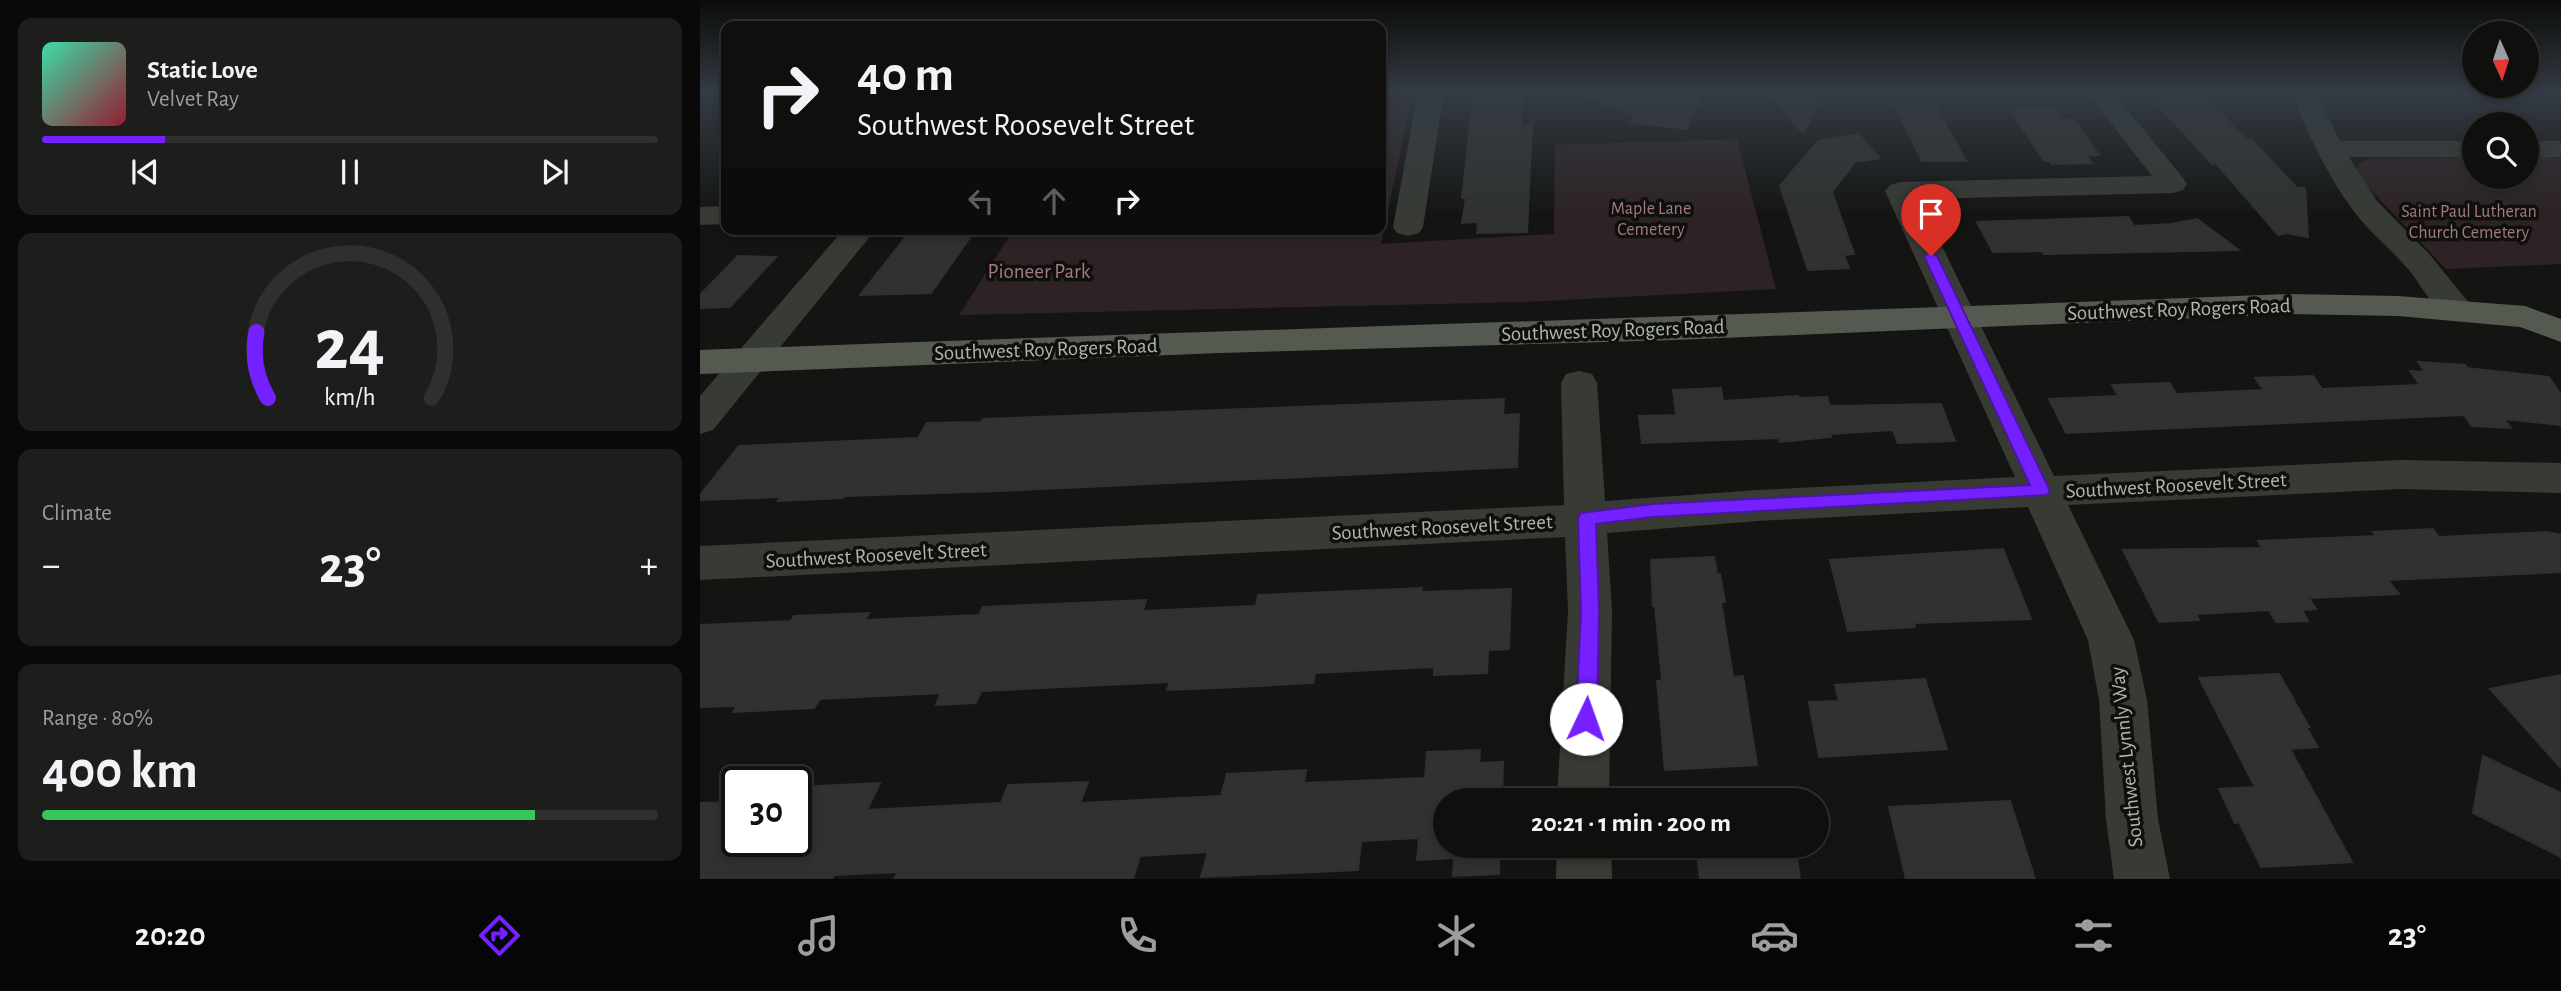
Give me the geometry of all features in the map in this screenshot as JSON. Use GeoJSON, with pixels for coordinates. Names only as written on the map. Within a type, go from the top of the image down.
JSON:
{"type":"FeatureCollection","features":[{"type":"Feature","properties":{"kind":"main road","name":"Southwest Roy Rogers Road"},"geometry":{"type":"LineString","coordinates":[[700,362],[1220,342],[1676,329],[2291,304],[2457,310],[2525,317],[2561,331]]}},
{"type":"Feature","properties":{"kind":"main road","name":"Southwest Roy Rogers Road"},"geometry":{"type":"LineString","coordinates":[[2525,317],[2548,310],[2561,312]]}},
{"type":"Feature","properties":{"kind":"street"},"geometry":{"type":"LineString","coordinates":[[1408,227],[1424,132]]}},
{"type":"Feature","properties":{"kind":"street","name":"Southwest Lynnly Way"},"geometry":{"type":"LineString","coordinates":[[2132,132],[2173,184],[1900,191],[2111,640],[2120,671],[2127,723],[2129,811],[2142,879]]}},
{"type":"Feature","properties":{"kind":"street"},"geometry":{"type":"LineString","coordinates":[[2322,132],[2365,206],[2419,261],[2457,310]]}},
{"type":"Feature","properties":{"kind":"street"},"geometry":{"type":"LineString","coordinates":[[2330,149],[2462,149]]}},
{"type":"Feature","properties":{"kind":"street"},"geometry":{"type":"LineString","coordinates":[[2539,149],[2561,149]]}},
{"type":"Feature","properties":{"kind":"street"},"geometry":{"type":"LineString","coordinates":[[700,216],[721,215]]}},
{"type":"Feature","properties":{"kind":"street"},"geometry":{"type":"LineString","coordinates":[[700,421],[856,235]]}},
{"type":"Feature","properties":{"kind":"street"},"geometry":{"type":"LineString","coordinates":[[1580,383],[1590,611],[1583,788]]}},
{"type":"Feature","properties":{"kind":"street","name":"Southwest Roosevelt Street"},"geometry":{"type":"LineString","coordinates":[[700,563],[1533,524],[1653,511],[2412,474],[2486,473],[2561,478]]}},
{"type":"Feature","properties":{"kind":"street"},"geometry":{"type":"LineString","coordinates":[[1584,858],[1584,879]]}},
{"type":"Feature","properties":{"kind":"green space"},"geometry":{"type":"Polygon","coordinates":[[[1386,132],[1404,132],[1386,220],[1386,132]]]}},
{"type":"Feature","properties":{"kind":"green space"},"geometry":{"type":"Polygon","coordinates":[[[1737,139],[1776,289],[1525,302],[959,315],[1010,235],[1383,235],[1381,244],[1554,234],[1555,145],[1737,139]]]}},
{"type":"Feature","properties":{"kind":"green space","name":"Saint Paul Lutheran Church Cemetery"},"geometry":{"type":"Polygon","coordinates":[[[2539,155],[2561,158],[2561,264],[2446,269],[2365,184],[2357,168],[2361,162],[2371,159],[2462,157],[2462,189],[2539,189],[2539,155]]]}},
{"type":"Feature","properties":{"kind":"building"},"geometry":{"type":"Polygon","coordinates":[[[1469,132],[1532,132],[1527,232],[1477,233],[1478,222],[1462,223],[1466,198],[1462,198],[1469,132]]]}},
{"type":"Feature","properties":{"kind":"building"},"geometry":{"type":"Polygon","coordinates":[[[1908,132],[1950,132],[1966,161],[1922,161],[1908,132]]]}},
{"type":"Feature","properties":{"kind":"building"},"geometry":{"type":"Polygon","coordinates":[[[2025,132],[2082,132],[2099,155],[2086,155],[2092,163],[2052,164],[2050,161],[2044,161],[2025,132]]]}},
{"type":"Feature","properties":{"kind":"building"},"geometry":{"type":"Polygon","coordinates":[[[2183,132],[2239,132],[2246,139],[2251,139],[2297,188],[2305,188],[2308,237],[2287,233],[2278,235],[2216,163],[2212,164],[2183,132]]]}},
{"type":"Feature","properties":{"kind":"building"},"geometry":{"type":"Polygon","coordinates":[[[1858,134],[1880,158],[1855,162],[1832,192],[1854,254],[1844,255],[1849,268],[1808,270],[1780,186],[1818,141],[1858,134]]]}},
{"type":"Feature","properties":{"kind":"building"},"geometry":{"type":"Polygon","coordinates":[[[2128,217],[2134,226],[2197,219],[2239,250],[2044,254],[2042,251],[1993,252],[1977,222],[2128,217]]]}},
{"type":"Feature","properties":{"kind":"building"},"geometry":{"type":"Polygon","coordinates":[[[907,235],[972,235],[931,293],[860,295],[907,235]]]}},
{"type":"Feature","properties":{"kind":"building"},"geometry":{"type":"Polygon","coordinates":[[[738,256],[776,257],[730,307],[700,308],[700,295],[738,256]]]}},
{"type":"Feature","properties":{"kind":"building"},"geometry":{"type":"Polygon","coordinates":[[[2418,362],[2465,365],[2467,368],[2549,377],[2561,395],[2561,425],[2504,419],[2511,428],[2472,426],[2464,415],[2066,433],[2049,399],[2118,396],[2112,385],[2170,383],[2176,394],[2264,390],[2255,378],[2313,376],[2322,389],[2420,385],[2410,371],[2425,372],[2418,362]]]}},
{"type":"Feature","properties":{"kind":"building"},"geometry":{"type":"Polygon","coordinates":[[[1721,388],[1723,401],[1798,396],[1827,397],[1830,406],[1941,404],[1955,441],[1898,443],[1893,430],[1830,434],[1831,437],[1780,442],[1779,438],[1642,443],[1639,416],[1676,415],[1673,390],[1721,388]]]}},
{"type":"Feature","properties":{"kind":"building"},"geometry":{"type":"Polygon","coordinates":[[[1504,399],[1503,415],[1519,414],[1517,467],[778,501],[781,497],[700,500],[700,495],[739,446],[918,438],[927,423],[981,422],[983,419],[1504,399]]]}},
{"type":"Feature","properties":{"kind":"building"},"geometry":{"type":"Polygon","coordinates":[[[2433,529],[2439,537],[2547,532],[2561,535],[2561,572],[2388,580],[2399,594],[2309,598],[2316,609],[2302,610],[2308,621],[2276,622],[2269,610],[2196,614],[2199,620],[2159,622],[2123,550],[2262,548],[2258,541],[2376,536],[2373,532],[2433,529]]]}},
{"type":"Feature","properties":{"kind":"building"},"geometry":{"type":"Polygon","coordinates":[[[2003,549],[2031,619],[1914,623],[1915,627],[1848,631],[1830,560],[2003,549]]]}},
{"type":"Feature","properties":{"kind":"building"},"geometry":{"type":"Polygon","coordinates":[[[1714,557],[1725,602],[1721,602],[1733,677],[1743,676],[1757,765],[1665,770],[1657,681],[1662,681],[1653,606],[1651,560],[1714,557]]]}},
{"type":"Feature","properties":{"kind":"building"},"geometry":{"type":"Polygon","coordinates":[[[1422,588],[1421,592],[1511,589],[1509,649],[1488,650],[1487,673],[1434,675],[1434,667],[1315,673],[1313,683],[1167,690],[1170,682],[981,691],[976,703],[936,705],[941,693],[820,699],[814,708],[733,712],[737,706],[700,707],[700,625],[791,621],[794,616],[869,613],[865,620],[979,615],[983,607],[1146,600],[1143,611],[1256,606],[1258,595],[1422,588]]]}},
{"type":"Feature","properties":{"kind":"building"},"geometry":{"type":"Polygon","coordinates":[[[2279,674],[2318,747],[2290,749],[2352,862],[2261,867],[2219,789],[2255,787],[2199,678],[2279,674]]]}},
{"type":"Feature","properties":{"kind":"building"},"geometry":{"type":"Polygon","coordinates":[[[2561,675],[2561,768],[2490,689],[2561,675]]]}},
{"type":"Feature","properties":{"kind":"building"},"geometry":{"type":"Polygon","coordinates":[[[1925,679],[1947,749],[1819,757],[1809,702],[1839,701],[1835,685],[1925,679]]]}},
{"type":"Feature","properties":{"kind":"building"},"geometry":{"type":"Polygon","coordinates":[[[1480,750],[1479,763],[1503,762],[1502,788],[1433,788],[1433,858],[1454,858],[1417,860],[1419,838],[1361,841],[1358,870],[1201,877],[1208,852],[1140,856],[1133,879],[894,879],[898,872],[834,875],[832,879],[700,879],[700,803],[721,802],[721,857],[812,857],[812,786],[880,783],[867,810],[1001,803],[1008,785],[1088,782],[1080,803],[1221,796],[1227,774],[1306,770],[1304,783],[1425,778],[1427,752],[1480,750]]]}},
{"type":"Feature","properties":{"kind":"building"},"geometry":{"type":"Polygon","coordinates":[[[2483,756],[2561,793],[2561,857],[2473,813],[2483,756]]]}},
{"type":"Feature","properties":{"kind":"building"},"geometry":{"type":"Polygon","coordinates":[[[2010,801],[2035,879],[1906,879],[1889,807],[2010,801]]]}},
{"type":"Feature","properties":{"kind":"building"},"geometry":{"type":"Polygon","coordinates":[[[1454,858],[1500,858],[1499,874],[1453,876],[1454,858]]]}},
{"type":"Feature","properties":{"kind":"building"},"geometry":{"type":"Polygon","coordinates":[[[1698,858],[1797,858],[1800,879],[1700,879],[1698,858]]]}},
{"type":"Feature","properties":{"kind":"route"},"geometry":{"type":"LineString","coordinates":[[1586,719],[1590,611],[1587,518],[1653,511],[2041,491],[1931,256]]}},
{"type":"Feature","properties":{"kind":"park label","name":"Maple Lane Cemetery"},"geometry":{"type":"Point","coordinates":[1651,218]}},
{"type":"Feature","properties":{"kind":"park label","name":"Pioneer Park"},"geometry":{"type":"Point","coordinates":[1039,271]}}]}
